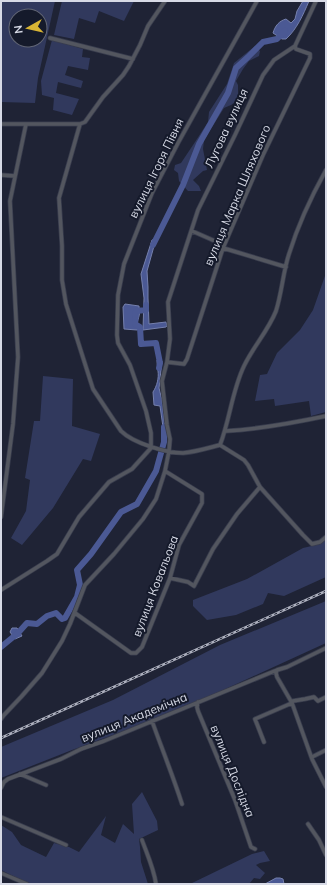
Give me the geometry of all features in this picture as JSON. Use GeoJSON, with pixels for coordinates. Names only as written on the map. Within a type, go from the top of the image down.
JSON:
{"type":"FeatureCollection","features":[{"type":"Feature","properties":{"kind":"street"},"geometry":{"type":"LineString","coordinates":[[1,124],[64,125],[80,124],[85,122],[103,97],[123,75],[133,59],[148,26],[165,1]]}},
{"type":"Feature","properties":{"kind":"street","name":"вулиця Ігоря Півня"},"geometry":{"type":"LineString","coordinates":[[151,448],[151,433],[146,412],[130,365],[118,343],[118,295],[124,264],[152,193],[257,1]]}},
{"type":"Feature","properties":{"kind":"street"},"geometry":{"type":"LineString","coordinates":[[295,46],[316,1]]}},
{"type":"Feature","properties":{"kind":"street"},"geometry":{"type":"LineString","coordinates":[[50,38],[133,59]]}},
{"type":"Feature","properties":{"kind":"street","name":"Лугова вулиця"},"geometry":{"type":"LineString","coordinates":[[167,362],[170,339],[168,302],[198,210],[263,75],[274,60],[295,46]]}},
{"type":"Feature","properties":{"kind":"street","name":"вулиця Марка Шляхового"},"geometry":{"type":"LineString","coordinates":[[167,362],[184,364],[187,359],[224,247],[263,155],[310,58],[310,54],[296,48],[295,46]]}},
{"type":"Feature","properties":{"kind":"street"},"geometry":{"type":"LineString","coordinates":[[1,516],[13,424],[18,357],[10,201],[26,124]]}},
{"type":"Feature","properties":{"kind":"street"},"geometry":{"type":"LineString","coordinates":[[80,124],[59,198],[62,246],[62,280],[65,299],[93,389],[126,436],[151,448],[182,453],[220,445],[244,460],[260,487],[312,544],[320,542],[326,537]]}},
{"type":"Feature","properties":{"kind":"street"},"geometry":{"type":"LineString","coordinates":[[220,445],[226,431],[237,384],[244,366],[272,320],[289,255],[303,216],[326,170]]}},
{"type":"Feature","properties":{"kind":"street"},"geometry":{"type":"LineString","coordinates":[[1,175],[15,176]]}},
{"type":"Feature","properties":{"kind":"street"},"geometry":{"type":"LineString","coordinates":[[192,231],[224,247],[286,267]]}},
{"type":"Feature","properties":{"kind":"street"},"geometry":{"type":"LineString","coordinates":[[1,719],[42,672],[62,641],[75,613],[85,585],[114,554],[143,519],[156,499],[165,471],[170,439],[162,381],[167,362]]}},
{"type":"Feature","properties":{"kind":"street"},"geometry":{"type":"LineString","coordinates":[[226,431],[246,430],[326,416]]}},
{"type":"Feature","properties":{"kind":"street"},"geometry":{"type":"LineString","coordinates":[[1,590],[57,554],[79,517],[109,482],[132,469],[151,448]]}},
{"type":"Feature","properties":{"kind":"street","name":"вулиця Ковальова"},"geometry":{"type":"LineString","coordinates":[[75,613],[131,653],[136,653],[142,647],[170,578],[178,545],[202,503],[202,494],[165,471]]}},
{"type":"Feature","properties":{"kind":"street"},"geometry":{"type":"LineString","coordinates":[[170,578],[188,582],[194,586],[213,549],[238,514],[260,487]]}},
{"type":"Feature","properties":{"kind":"street","name":"вулиця Академічна"},"geometry":{"type":"LineString","coordinates":[[1,788],[4,782],[19,774],[61,759],[81,749],[277,670],[288,667],[326,648]]}},
{"type":"Feature","properties":{"kind":"street"},"geometry":{"type":"LineString","coordinates":[[277,670],[277,677],[292,703],[312,757],[326,786]]}},
{"type":"Feature","properties":{"kind":"street"},"geometry":{"type":"LineString","coordinates":[[268,674],[273,674],[277,677]]}},
{"type":"Feature","properties":{"kind":"street"},"geometry":{"type":"LineString","coordinates":[[264,742],[255,719],[292,703],[293,701],[314,697],[318,701],[326,697]]}},
{"type":"Feature","properties":{"kind":"street"},"geometry":{"type":"LineString","coordinates":[[197,709],[198,702]]}},
{"type":"Feature","properties":{"kind":"street"},"geometry":{"type":"LineString","coordinates":[[192,705],[197,709]]}},
{"type":"Feature","properties":{"kind":"street","name":"вулиця Дослідна"},"geometry":{"type":"LineString","coordinates":[[197,709],[235,800],[253,848]]}},
{"type":"Feature","properties":{"kind":"street"},"geometry":{"type":"LineString","coordinates":[[152,721],[182,804]]}},
{"type":"Feature","properties":{"kind":"street"},"geometry":{"type":"LineString","coordinates":[[312,757],[326,750]]}},
{"type":"Feature","properties":{"kind":"street"},"geometry":{"type":"LineString","coordinates":[[19,774],[46,786]]}},
{"type":"Feature","properties":{"kind":"street"},"geometry":{"type":"LineString","coordinates":[[1,781],[8,779]]}},
{"type":"Feature","properties":{"kind":"street"},"geometry":{"type":"LineString","coordinates":[[1,817],[66,845]]}},
{"type":"Feature","properties":{"kind":"street"},"geometry":{"type":"LineString","coordinates":[[308,824],[319,840],[326,855]]}},
{"type":"Feature","properties":{"kind":"street"},"geometry":{"type":"LineString","coordinates":[[142,840],[156,884]]}},
{"type":"Feature","properties":{"kind":"street"},"geometry":{"type":"LineString","coordinates":[[1,873],[27,884]]}},
{"type":"Feature","properties":{"kind":"shaded area"},"geometry":{"type":"Polygon","coordinates":[[[1,1],[55,1],[48,33],[48,8],[8,8],[8,48],[45,48],[38,78],[35,103],[1,102],[1,1]]]}},
{"type":"Feature","properties":{"kind":"shaded area"},"geometry":{"type":"Polygon","coordinates":[[[62,1],[134,1],[124,21],[99,11],[95,23],[79,18],[74,39],[54,35],[62,1]]]}},
{"type":"Feature","properties":{"kind":"shaded area"},"geometry":{"type":"Polygon","coordinates":[[[303,1],[309,1],[299,22],[290,35],[286,39],[282,39],[273,33],[279,22],[286,19],[291,23],[295,19],[297,11],[303,1]]]}},
{"type":"Feature","properties":{"kind":"shaded area"},"geometry":{"type":"Polygon","coordinates":[[[52,40],[83,49],[82,57],[90,58],[88,70],[68,66],[65,75],[83,81],[81,88],[58,82],[56,93],[79,99],[72,115],[53,110],[54,98],[42,95],[41,81],[52,40]]]}},
{"type":"Feature","properties":{"kind":"shaded area"},"geometry":{"type":"Polygon","coordinates":[[[255,46],[260,51],[259,56],[249,61],[236,81],[238,85],[238,100],[224,108],[204,140],[203,149],[207,170],[203,171],[193,180],[199,186],[201,191],[188,191],[179,181],[178,173],[174,170],[175,165],[181,163],[208,122],[209,112],[227,84],[234,63],[255,46]]]}},
{"type":"Feature","properties":{"kind":"shaded area"},"geometry":{"type":"Polygon","coordinates":[[[156,239],[147,271],[149,324],[166,322],[167,326],[143,330],[144,298],[141,274],[152,240],[156,239]]]}},
{"type":"Feature","properties":{"kind":"shaded area"},"geometry":{"type":"Polygon","coordinates":[[[326,273],[326,412],[311,416],[309,401],[275,406],[274,399],[255,401],[260,375],[267,374],[277,353],[300,330],[313,310],[326,273]]]}},
{"type":"Feature","properties":{"kind":"shaded area"},"geometry":{"type":"Polygon","coordinates":[[[125,304],[139,306],[137,324],[139,329],[124,329],[123,307],[125,304]]]}},
{"type":"Feature","properties":{"kind":"shaded area"},"geometry":{"type":"Polygon","coordinates":[[[157,360],[162,361],[159,388],[162,400],[166,438],[164,434],[160,406],[154,405],[153,392],[157,385],[158,376],[157,360]]]}},
{"type":"Feature","properties":{"kind":"shaded area"},"geometry":{"type":"Polygon","coordinates":[[[43,376],[73,379],[72,426],[100,434],[91,461],[83,459],[53,508],[22,545],[11,538],[26,511],[30,480],[25,478],[34,421],[40,421],[43,376]]]}},
{"type":"Feature","properties":{"kind":"shaded area"},"geometry":{"type":"Polygon","coordinates":[[[326,539],[326,577],[284,596],[268,593],[263,604],[236,615],[207,620],[193,606],[193,600],[247,579],[303,548],[320,544],[326,539]]]}},
{"type":"Feature","properties":{"kind":"shaded area"},"geometry":{"type":"Polygon","coordinates":[[[326,601],[326,643],[175,712],[1,778],[1,747],[113,700],[220,645],[326,601]]]}},
{"type":"Feature","properties":{"kind":"shaded area"},"geometry":{"type":"Polygon","coordinates":[[[12,628],[17,628],[22,636],[15,639],[10,632],[12,628]]]}},
{"type":"Feature","properties":{"kind":"shaded area"},"geometry":{"type":"Polygon","coordinates":[[[142,792],[157,821],[158,830],[139,839],[141,862],[148,884],[29,884],[1,870],[1,825],[12,832],[21,845],[46,857],[54,843],[69,847],[79,852],[106,816],[101,835],[115,843],[123,824],[134,834],[132,804],[142,792]]]}},
{"type":"Feature","properties":{"kind":"shaded area"},"geometry":{"type":"Polygon","coordinates":[[[264,851],[270,861],[256,865],[265,873],[260,879],[254,878],[249,884],[190,884],[252,854],[264,851]]]}},
{"type":"Feature","properties":{"kind":"shaded area"},"geometry":{"type":"Polygon","coordinates":[[[276,878],[283,879],[284,884],[265,884],[276,878]]]}},
{"type":"Feature","properties":{"kind":"waterway"},"geometry":{"type":"LineString","coordinates":[[153,245],[183,185],[199,144],[228,93],[236,68],[263,42],[277,39],[285,31]]}},
{"type":"Feature","properties":{"kind":"waterway"},"geometry":{"type":"LineString","coordinates":[[146,305],[146,310],[136,311],[135,324],[140,327],[141,344],[156,343],[160,363],[159,368]]}},
{"type":"Feature","properties":{"kind":"waterway"},"geometry":{"type":"LineString","coordinates":[[1,647],[18,633],[27,623],[37,624],[47,616],[56,613],[62,619],[65,618],[77,597],[80,585],[77,570],[91,554],[121,512],[137,504],[156,471],[164,442],[164,427]]}},
{"type":"Feature","properties":{"kind":"railway"},"geometry":{"type":"LineString","coordinates":[[1,738],[326,591]]}}]}
